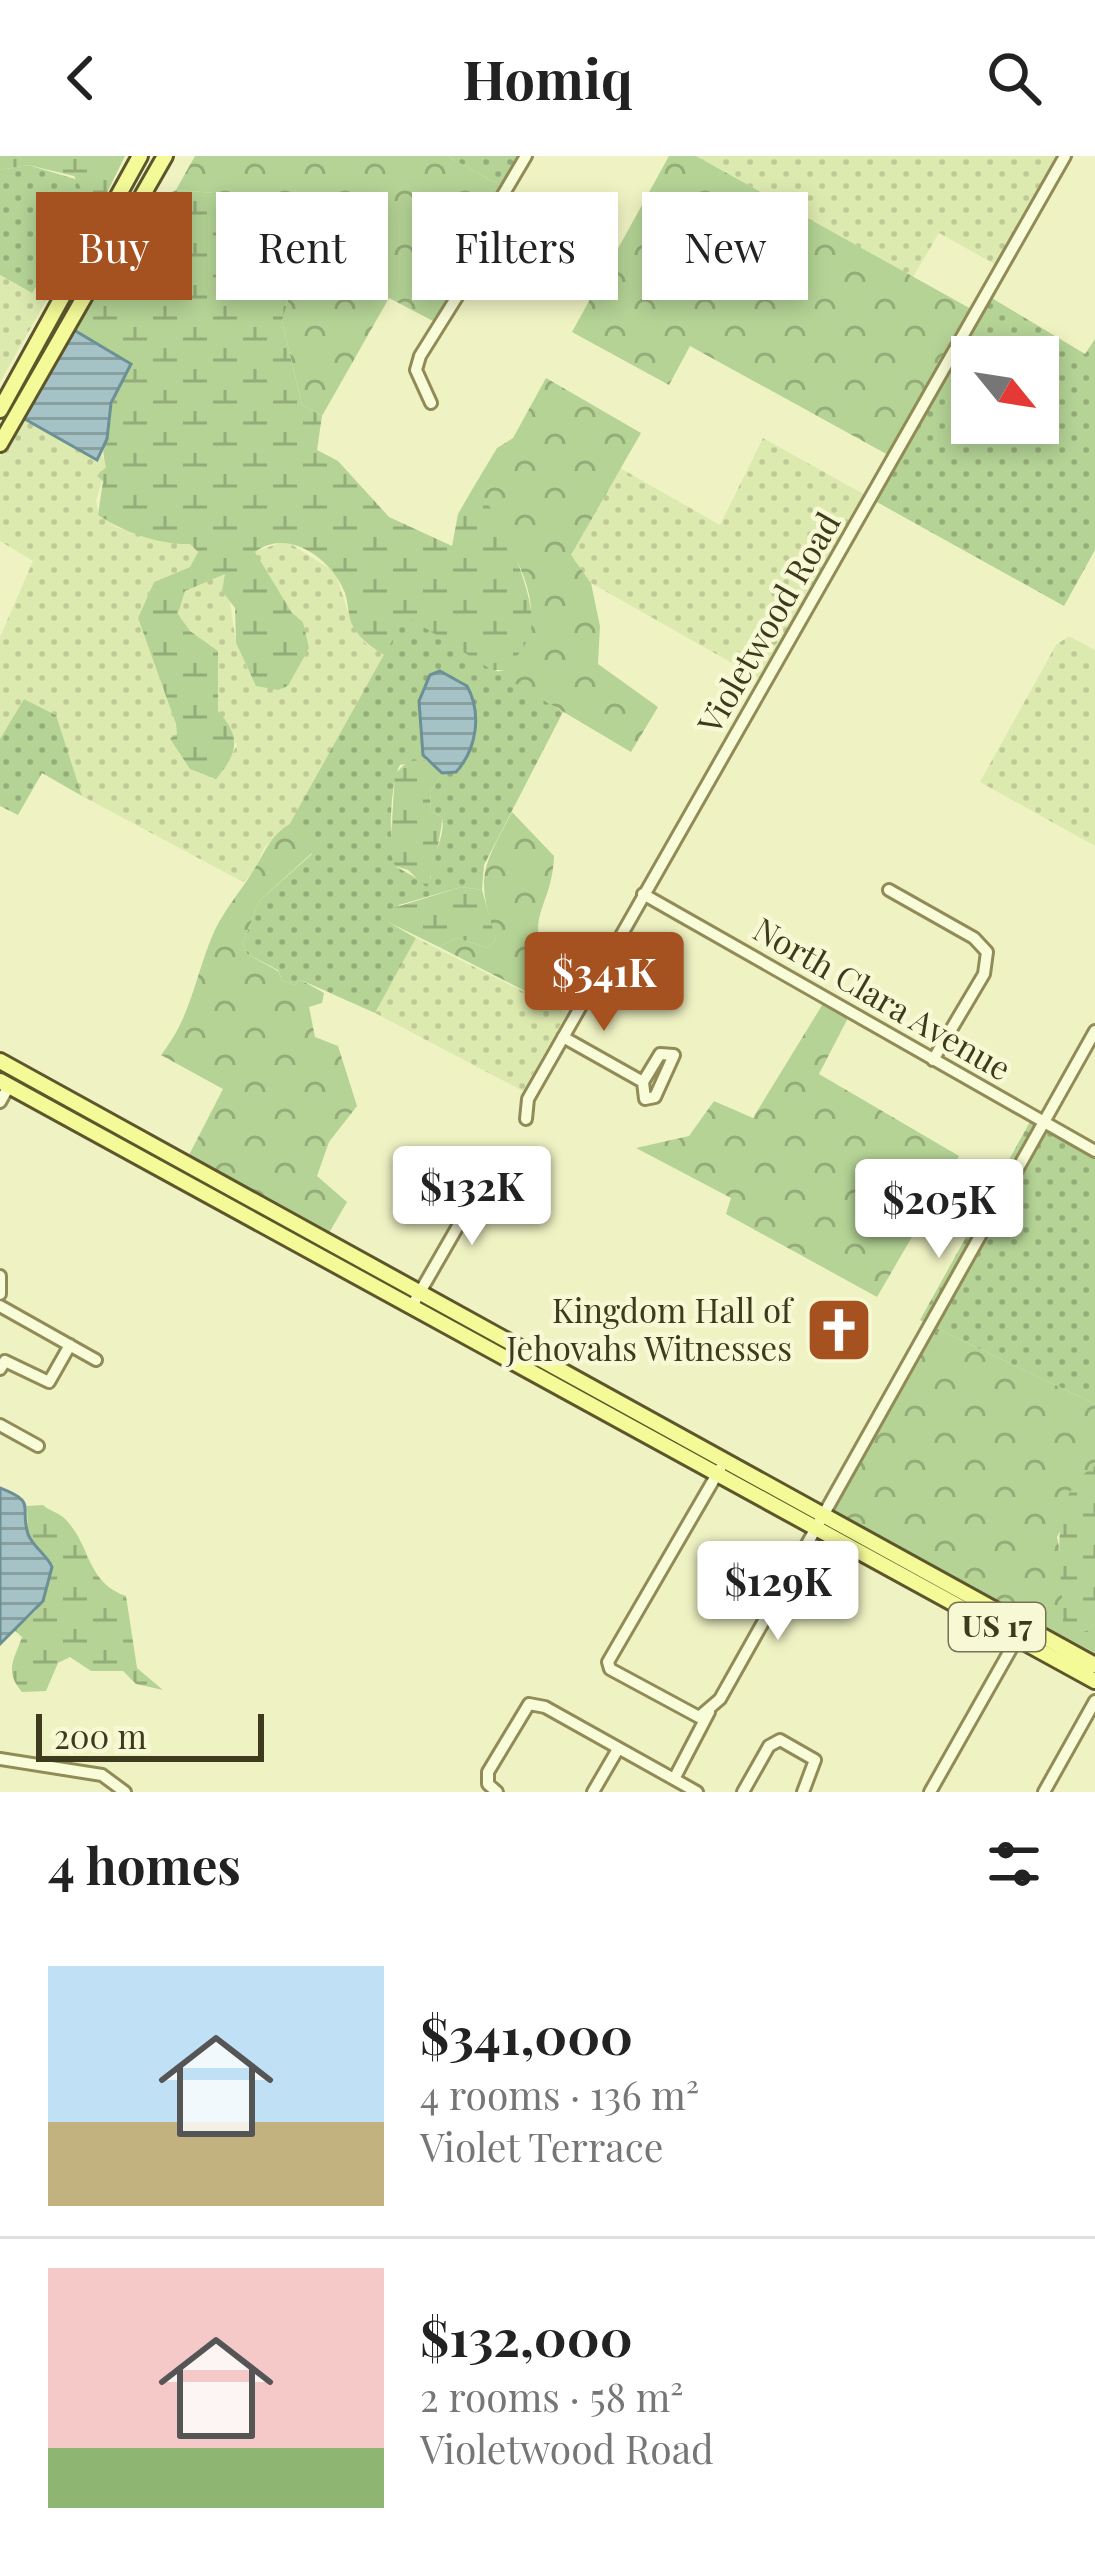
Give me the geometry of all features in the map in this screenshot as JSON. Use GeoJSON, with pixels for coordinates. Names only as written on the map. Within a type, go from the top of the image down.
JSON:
{"type":"FeatureCollection","features":[{"type":"Feature","properties":{"kind":"main road"},"geometry":{"type":"LineString","coordinates":[[0,410],[140,156]]}},
{"type":"Feature","properties":{"kind":"main road"},"geometry":{"type":"LineString","coordinates":[[0,444],[165,156]]}},
{"type":"Feature","properties":{"kind":"main road","name":"US 17"},"geometry":{"type":"LineString","coordinates":[[0,1061],[86,1108],[213,1188],[1020,1632],[1095,1681]]}},
{"type":"Feature","properties":{"kind":"main road"},"geometry":{"type":"LineString","coordinates":[[3,1081],[21,1072]]}},
{"type":"Feature","properties":{"kind":"main road"},"geometry":{"type":"LineString","coordinates":[[3,1081],[25,1084],[86,1108]]}},
{"type":"Feature","properties":{"kind":"main road"},"geometry":{"type":"LineString","coordinates":[[3,1081],[189,1183],[213,1188]]}},
{"type":"Feature","properties":{"kind":"main road","name":"US 17"},"geometry":{"type":"LineString","coordinates":[[213,1188],[245,1197],[416,1300]]}},
{"type":"Feature","properties":{"kind":"main road","name":"US 17"},"geometry":{"type":"LineString","coordinates":[[1020,1632],[1095,1665]]}},
{"type":"Feature","properties":{"kind":"street"},"geometry":{"type":"LineString","coordinates":[[431,403],[416,370],[420,356],[465,284],[494,210],[526,156]]}},
{"type":"Feature","properties":{"kind":"street","name":"Violetwood Road"},"geometry":{"type":"LineString","coordinates":[[526,1119],[528,1099],[562,1037],[1065,156]]}},
{"type":"Feature","properties":{"kind":"street"},"geometry":{"type":"LineString","coordinates":[[890,890],[974,938],[987,952],[984,974],[933,1060]]}},
{"type":"Feature","properties":{"kind":"street","name":"North Clara Avenue"},"geometry":{"type":"LineString","coordinates":[[643,894],[1095,1151]]}},
{"type":"Feature","properties":{"kind":"street"},"geometry":{"type":"LineString","coordinates":[[674,1779],[704,1714],[819,1521],[1095,1031]]}},
{"type":"Feature","properties":{"kind":"street"},"geometry":{"type":"LineString","coordinates":[[562,1037],[643,1082]]}},
{"type":"Feature","properties":{"kind":"street"},"geometry":{"type":"LineString","coordinates":[[0,1102],[3,1081]]}},
{"type":"Feature","properties":{"kind":"street"},"geometry":{"type":"LineString","coordinates":[[416,1300],[485,1179]]}},
{"type":"Feature","properties":{"kind":"street"},"geometry":{"type":"LineString","coordinates":[[0,1276],[0,1294]]}},
{"type":"Feature","properties":{"kind":"street"},"geometry":{"type":"LineString","coordinates":[[0,1306],[96,1360]]}},
{"type":"Feature","properties":{"kind":"street"},"geometry":{"type":"LineString","coordinates":[[0,1369],[5,1360],[49,1382],[70,1345]]}},
{"type":"Feature","properties":{"kind":"street"},"geometry":{"type":"LineString","coordinates":[[0,1424],[38,1446]]}},
{"type":"Feature","properties":{"kind":"street"},"geometry":{"type":"LineString","coordinates":[[704,1714],[610,1670],[608,1662],[721,1467]]}},
{"type":"Feature","properties":{"kind":"street"},"geometry":{"type":"LineString","coordinates":[[930,1792],[1020,1632]]}},
{"type":"Feature","properties":{"kind":"street"},"geometry":{"type":"LineString","coordinates":[[1044,1792],[1095,1701]]}},
{"type":"Feature","properties":{"kind":"street"},"geometry":{"type":"LineString","coordinates":[[497,1792],[488,1784],[488,1772],[529,1704],[545,1707],[697,1792]]}},
{"type":"Feature","properties":{"kind":"street"},"geometry":{"type":"LineString","coordinates":[[743,1792],[769,1745],[780,1740],[815,1760],[803,1792]]}},
{"type":"Feature","properties":{"kind":"street"},"geometry":{"type":"LineString","coordinates":[[593,1792],[618,1748]]}},
{"type":"Feature","properties":{"kind":"street"},"geometry":{"type":"LineString","coordinates":[[0,1759],[102,1774],[125,1792]]}},
{"type":"Feature","properties":{"kind":"green space"},"geometry":{"type":"Polygon","coordinates":[[[0,156],[125,156],[107,192],[83,192],[74,176],[28,165],[0,170],[0,156]]]}},
{"type":"Feature","properties":{"kind":"green space"},"geometry":{"type":"Polygon","coordinates":[[[195,156],[447,156],[503,187],[500,192],[412,192],[412,300],[446,300],[435,322],[388,300],[388,192],[216,194],[176,190],[195,156]]]}},
{"type":"Feature","properties":{"kind":"green space"},"geometry":{"type":"Polygon","coordinates":[[[447,156],[521,156],[503,187],[447,156]]]}},
{"type":"Feature","properties":{"kind":"green space"},"geometry":{"type":"Polygon","coordinates":[[[669,156],[696,156],[761,192],[649,192],[669,156]]]}},
{"type":"Feature","properties":{"kind":"green space"},"geometry":{"type":"Polygon","coordinates":[[[696,156],[1060,156],[998,266],[939,233],[913,277],[808,218],[808,192],[761,192],[696,156]]]}},
{"type":"Feature","properties":{"kind":"green space"},"geometry":{"type":"Polygon","coordinates":[[[28,165],[82,181],[85,192],[36,192],[36,286],[32,293],[0,275],[0,170],[28,165]]]}},
{"type":"Feature","properties":{"kind":"green space"},"geometry":{"type":"Polygon","coordinates":[[[176,190],[216,194],[216,300],[288,300],[282,321],[302,405],[322,416],[317,450],[338,461],[389,517],[452,546],[458,514],[473,488],[494,514],[513,551],[531,608],[529,636],[504,670],[492,670],[406,616],[384,655],[357,632],[339,580],[320,558],[281,543],[255,552],[292,613],[303,622],[309,648],[288,686],[278,690],[256,686],[236,643],[235,608],[222,591],[225,574],[185,591],[178,614],[190,631],[218,651],[218,711],[234,737],[233,752],[216,779],[190,769],[170,739],[177,734],[176,724],[138,618],[154,582],[190,567],[198,552],[190,544],[142,536],[98,515],[103,481],[97,476],[106,467],[105,428],[131,364],[74,330],[91,300],[192,300],[192,192],[172,192],[176,190]]]}},
{"type":"Feature","properties":{"kind":"green space"},"geometry":{"type":"Polygon","coordinates":[[[642,205],[642,300],[808,300],[808,218],[973,310],[958,336],[951,336],[951,349],[890,456],[690,346],[669,385],[572,332],[590,300],[618,300],[618,249],[642,205]]]}},
{"type":"Feature","properties":{"kind":"green space"},"geometry":{"type":"Polygon","coordinates":[[[0,275],[31,293],[36,285],[36,300],[47,300],[0,382],[0,275]]]}},
{"type":"Feature","properties":{"kind":"green space"},"geometry":{"type":"Polygon","coordinates":[[[990,297],[1055,336],[968,336],[990,297]]]}},
{"type":"Feature","properties":{"kind":"green space"},"geometry":{"type":"Polygon","coordinates":[[[288,300],[388,300],[322,416],[302,405],[282,321],[288,300]]]}},
{"type":"Feature","properties":{"kind":"green space"},"geometry":{"type":"Polygon","coordinates":[[[1059,338],[1085,354],[1095,339],[1095,550],[1064,606],[875,501],[951,366],[951,444],[1059,444],[1059,338]]]}},
{"type":"Feature","properties":{"kind":"green space"},"geometry":{"type":"Polygon","coordinates":[[[546,378],[641,433],[571,555],[591,583],[600,626],[598,664],[658,707],[631,752],[496,672],[504,670],[527,631],[530,601],[512,551],[473,488],[497,448],[513,438],[546,378]]]}},
{"type":"Feature","properties":{"kind":"green space"},"geometry":{"type":"Polygon","coordinates":[[[23,418],[96,460],[102,454],[106,467],[96,501],[99,515],[118,528],[190,544],[198,552],[190,567],[154,582],[138,618],[176,724],[177,734],[170,740],[190,769],[221,774],[237,745],[218,712],[218,651],[190,631],[178,614],[185,591],[226,573],[236,643],[250,674],[288,686],[308,648],[303,622],[292,613],[254,552],[286,541],[335,572],[351,621],[365,643],[384,655],[289,825],[264,848],[254,872],[243,882],[82,796],[55,714],[24,699],[0,739],[0,637],[33,561],[0,541],[0,457],[23,418]]]}},
{"type":"Feature","properties":{"kind":"green space"},"geometry":{"type":"Polygon","coordinates":[[[763,438],[867,496],[762,680],[591,583],[571,555],[620,468],[720,525],[763,438]]]}},
{"type":"Feature","properties":{"kind":"green space"},"geometry":{"type":"Polygon","coordinates":[[[406,615],[563,712],[484,865],[482,890],[461,887],[399,905],[388,922],[416,938],[375,1013],[301,980],[294,985],[282,980],[278,970],[247,954],[243,943],[259,901],[312,854],[289,825],[406,615]],[[441,672],[423,687],[425,760],[400,765],[392,799],[395,866],[418,879],[431,878],[442,833],[442,817],[431,811],[430,792],[444,772],[455,772],[441,672]]]}},
{"type":"Feature","properties":{"kind":"green space"},"geometry":{"type":"Polygon","coordinates":[[[1069,636],[1095,650],[1095,846],[980,782],[1056,645],[1069,636]]]}},
{"type":"Feature","properties":{"kind":"green space"},"geometry":{"type":"Polygon","coordinates":[[[24,699],[56,715],[82,796],[42,773],[18,815],[0,806],[0,739],[24,699]]]}},
{"type":"Feature","properties":{"kind":"green space"},"geometry":{"type":"Polygon","coordinates":[[[425,760],[444,772],[430,792],[431,811],[442,817],[427,888],[408,870],[395,866],[390,852],[395,774],[408,761],[425,760]]]}},
{"type":"Feature","properties":{"kind":"green space"},"geometry":{"type":"Polygon","coordinates":[[[512,812],[554,856],[538,925],[543,956],[553,977],[541,999],[439,947],[457,938],[487,948],[496,940],[485,874],[512,812]]]}},
{"type":"Feature","properties":{"kind":"green space"},"geometry":{"type":"Polygon","coordinates":[[[290,824],[311,843],[312,853],[259,901],[243,943],[247,954],[278,971],[282,980],[294,985],[301,980],[324,993],[322,1003],[309,1007],[315,1037],[338,1046],[357,1106],[329,1142],[317,1176],[347,1202],[329,1233],[189,1155],[223,1089],[161,1055],[186,1010],[218,923],[270,843],[290,824]]]}},
{"type":"Feature","properties":{"kind":"green space"},"geometry":{"type":"Polygon","coordinates":[[[461,887],[482,890],[496,940],[487,948],[457,938],[439,947],[388,922],[387,910],[461,887]]]}},
{"type":"Feature","properties":{"kind":"green space"},"geometry":{"type":"Polygon","coordinates":[[[416,938],[567,1013],[523,1091],[375,1013],[416,938]]]}},
{"type":"Feature","properties":{"kind":"green space"},"geometry":{"type":"Polygon","coordinates":[[[824,1002],[849,1016],[819,1074],[959,1156],[877,1297],[726,1214],[731,1198],[636,1148],[689,1136],[714,1101],[753,1118],[824,1002]]]}},
{"type":"Feature","properties":{"kind":"green space"},"geometry":{"type":"Polygon","coordinates":[[[1031,1120],[1038,1123],[926,1323],[920,1320],[1031,1120]]]}},
{"type":"Feature","properties":{"kind":"green space"},"geometry":{"type":"Polygon","coordinates":[[[1045,1128],[1095,1156],[1095,1404],[934,1327],[1045,1128]]]}},
{"type":"Feature","properties":{"kind":"green space"},"geometry":{"type":"Polygon","coordinates":[[[934,1327],[1095,1404],[1095,1466],[1057,1537],[1064,1573],[1063,1623],[1086,1631],[1095,1624],[1095,1653],[830,1510],[934,1327]]]}},
{"type":"Feature","properties":{"kind":"green space"},"geometry":{"type":"Polygon","coordinates":[[[1095,1466],[1095,1624],[1086,1631],[1063,1624],[1060,1537],[1068,1497],[1078,1480],[1095,1466]]]}},
{"type":"Feature","properties":{"kind":"green space"},"geometry":{"type":"Polygon","coordinates":[[[43,1505],[67,1521],[104,1582],[126,1596],[137,1668],[163,1690],[136,1684],[123,1671],[91,1671],[70,1657],[58,1663],[46,1691],[22,1692],[17,1685],[12,1665],[22,1637],[14,1630],[36,1611],[48,1558],[28,1535],[27,1506],[43,1505]]]}},
{"type":"Feature","properties":{"kind":"water"},"geometry":{"type":"Polygon","coordinates":[[[74,330],[131,364],[111,403],[107,439],[97,460],[23,418],[74,330]]]}},
{"type":"Feature","properties":{"kind":"water"},"geometry":{"type":"Polygon","coordinates":[[[440,671],[467,686],[475,708],[473,742],[456,772],[442,773],[423,755],[419,701],[430,675],[440,671]]]}},
{"type":"Feature","properties":{"kind":"water"},"geometry":{"type":"Polygon","coordinates":[[[0,1488],[23,1502],[28,1534],[52,1567],[43,1601],[0,1644],[0,1488]]]}},
{"type":"Feature","properties":{"kind":"place","name":"Kingdom Hall of Jehovahs Witnesses"},"geometry":{"type":"Point","coordinates":[839,1330]}}]}
